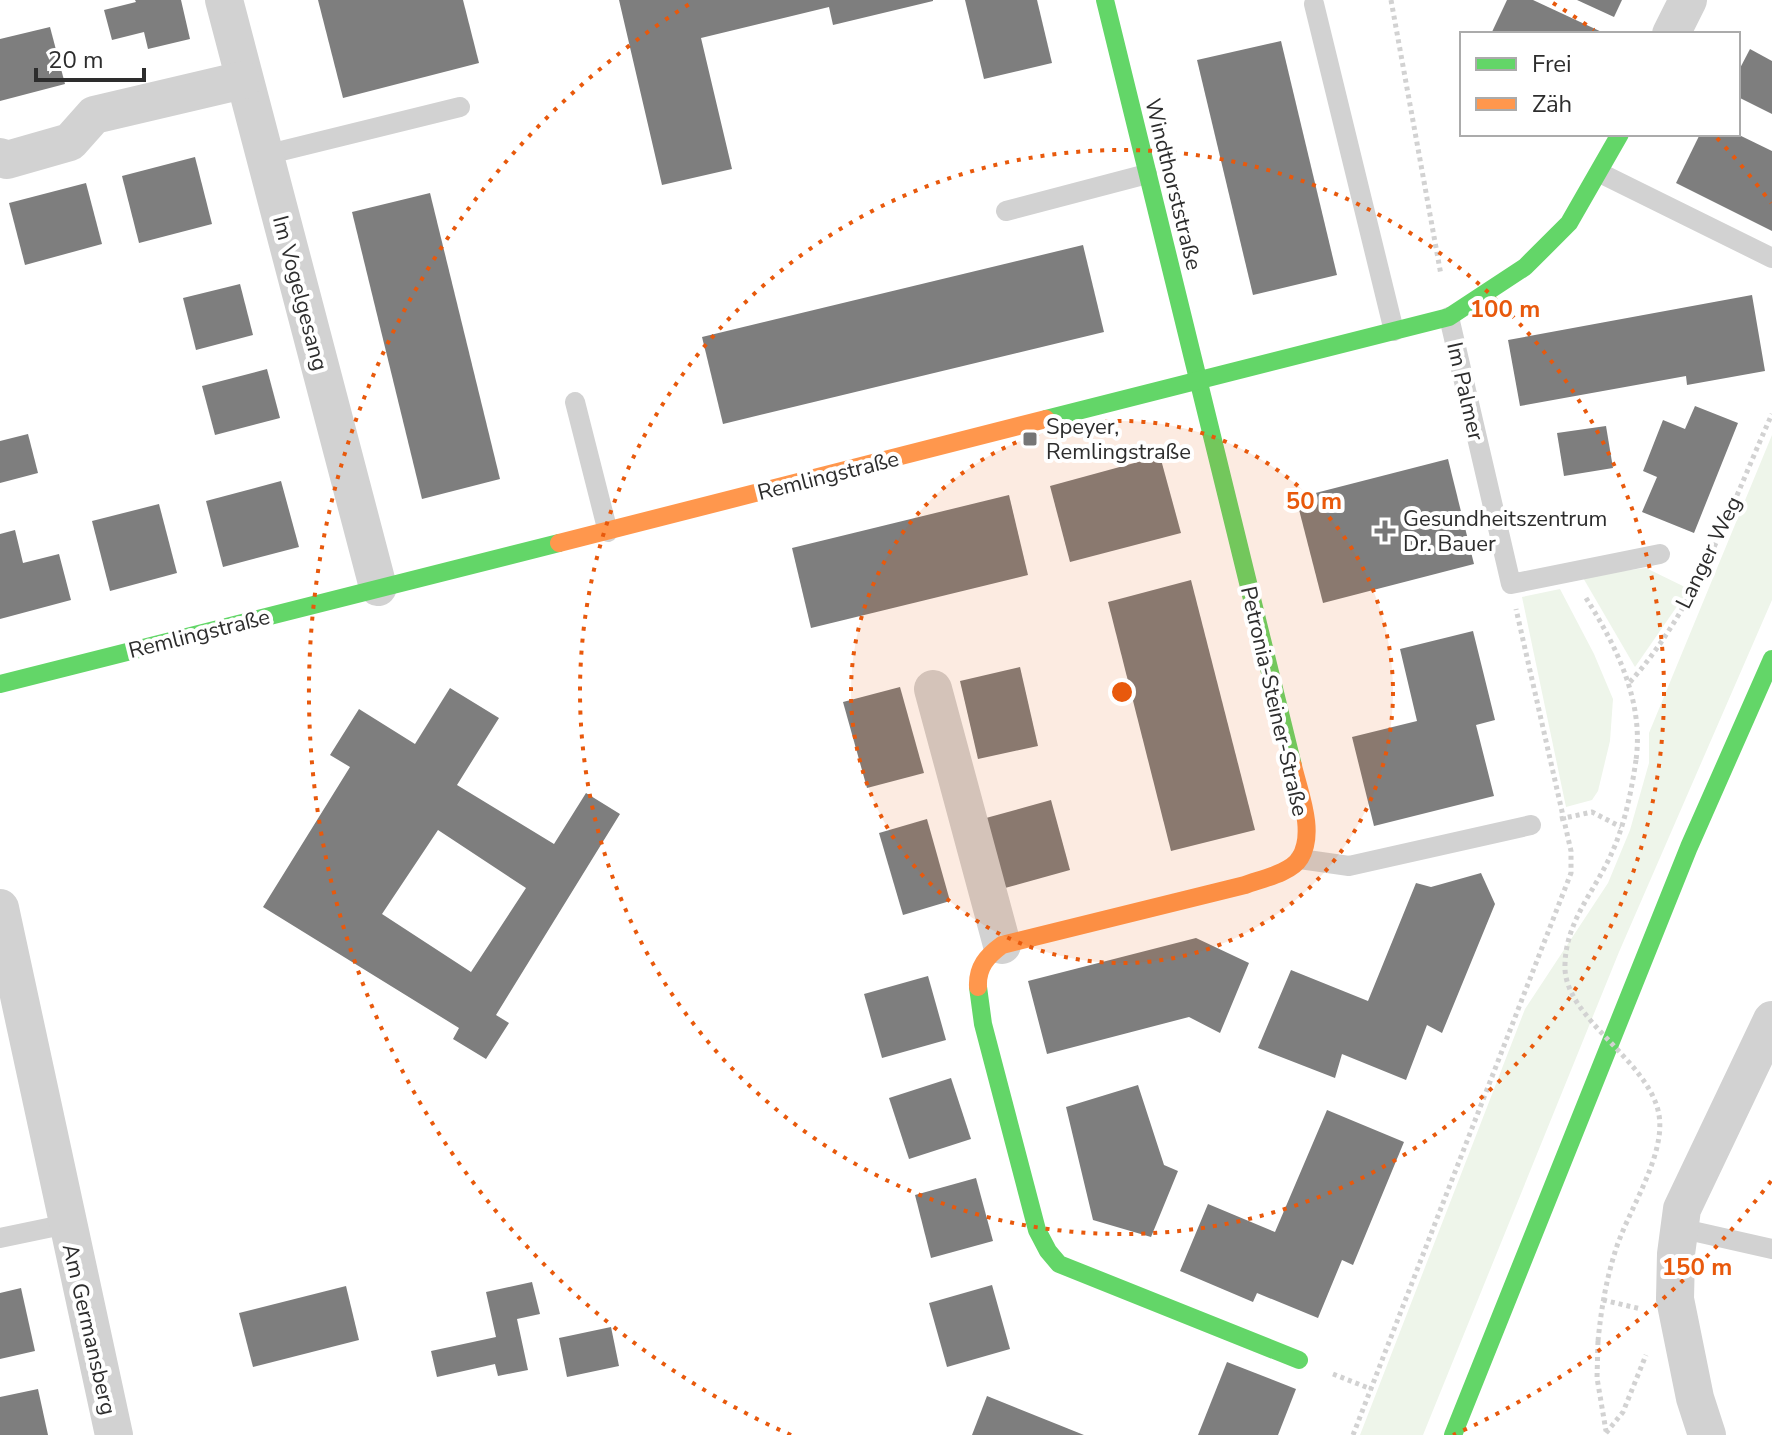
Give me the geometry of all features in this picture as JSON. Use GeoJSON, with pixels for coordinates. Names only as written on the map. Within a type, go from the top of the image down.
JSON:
{"type":"FeatureCollection","features":[{"type":"Feature","properties":{"kind":"street","name":"Im Vogelgesang"},"geometry":{"type":"LineString","coordinates":[[224,0],[378,587]]}},
{"type":"Feature","properties":{"kind":"street","name":"Windthorststraße"},"geometry":{"type":"LineString","coordinates":[[1105,0],[1197,380]]}},
{"type":"Feature","properties":{"kind":"street"},"geometry":{"type":"LineString","coordinates":[[1672,32],[1688,0]]}},
{"type":"Feature","properties":{"kind":"street"},"geometry":{"type":"LineString","coordinates":[[0,157],[7,160],[70,142],[94,115],[243,80]]}},
{"type":"Feature","properties":{"kind":"street","name":"Remlingstraße"},"geometry":{"type":"LineString","coordinates":[[0,684],[1449,317],[1525,267],[1569,223],[1619,136]]}},
{"type":"Feature","properties":{"kind":"street","name":"Petronia-Steiner-Straße"},"geometry":{"type":"LineString","coordinates":[[1197,380],[1305,815],[1306,839],[1300,859]]}},
{"type":"Feature","properties":{"kind":"street"},"geometry":{"type":"LineString","coordinates":[[1453,1435],[1689,847],[1772,659]]}},
{"type":"Feature","properties":{"kind":"street"},"geometry":{"type":"LineString","coordinates":[[933,689],[1002,945]]}},
{"type":"Feature","properties":{"kind":"street"},"geometry":{"type":"LineString","coordinates":[[1299,1360],[1059,1264],[1037,1230],[983,1024],[977,981],[985,958],[1002,945],[1245,885],[1282,871],[1300,859]]}},
{"type":"Feature","properties":{"kind":"street","name":"Am Germansberg"},"geometry":{"type":"LineString","coordinates":[[0,908],[114,1435]]}},
{"type":"Feature","properties":{"kind":"street"},"geometry":{"type":"LineString","coordinates":[[1707,1435],[1695,1417],[1675,1299],[1679,1228],[1682,1209],[1772,1020]]}},
{"type":"Feature","properties":{"kind":"street"},"geometry":{"type":"LineString","coordinates":[[1472,1435],[1476,1377]]}},
{"type":"Feature","properties":{"kind":"lane"},"geometry":{"type":"LineString","coordinates":[[1314,4],[1394,331]]}},
{"type":"Feature","properties":{"kind":"lane"},"geometry":{"type":"LineString","coordinates":[[265,155],[460,107]]}},
{"type":"Feature","properties":{"kind":"lane"},"geometry":{"type":"LineString","coordinates":[[1600,173],[1772,258]]}},
{"type":"Feature","properties":{"kind":"lane"},"geometry":{"type":"LineString","coordinates":[[1006,211],[1147,174]]}},
{"type":"Feature","properties":{"kind":"lane","name":"Im Palmer"},"geometry":{"type":"LineString","coordinates":[[1449,317],[1511,584]]}},
{"type":"Feature","properties":{"kind":"lane"},"geometry":{"type":"LineString","coordinates":[[575,402],[608,532]]}},
{"type":"Feature","properties":{"kind":"lane"},"geometry":{"type":"LineString","coordinates":[[1511,584],[1660,554]]}},
{"type":"Feature","properties":{"kind":"lane"},"geometry":{"type":"LineString","coordinates":[[1300,859],[1349,866],[1531,825]]}},
{"type":"Feature","properties":{"kind":"lane"},"geometry":{"type":"LineString","coordinates":[[0,1238],[67,1224]]}},
{"type":"Feature","properties":{"kind":"lane"},"geometry":{"type":"LineString","coordinates":[[1679,1228],[1772,1249]]}},
{"type":"Feature","properties":{"kind":"path","name":"Im Palmer"},"geometry":{"type":"LineString","coordinates":[[1391,0],[1449,317]]}},
{"type":"Feature","properties":{"kind":"path","name":"Langer Weg"},"geometry":{"type":"LineString","coordinates":[[1630,682],[1653,657],[1696,584],[1772,414]]}},
{"type":"Feature","properties":{"kind":"path"},"geometry":{"type":"LineString","coordinates":[[1567,571],[1588,603],[1630,682],[1640,736],[1631,797],[1611,855],[1571,926],[1564,968],[1576,1001],[1655,1098],[1660,1130],[1654,1157],[1616,1251],[1603,1300],[1597,1378],[1606,1435]]}},
{"type":"Feature","properties":{"kind":"path"},"geometry":{"type":"LineString","coordinates":[[1353,1435],[1571,873],[1571,851],[1511,584]]}},
{"type":"Feature","properties":{"kind":"path"},"geometry":{"type":"LineString","coordinates":[[1562,818],[1592,812],[1621,827]]}},
{"type":"Feature","properties":{"kind":"path"},"geometry":{"type":"LineString","coordinates":[[1603,1300],[1644,1310]]}},
{"type":"Feature","properties":{"kind":"shaded area"},"geometry":{"type":"Polygon","coordinates":[[[1772,435],[1772,600],[1619,952],[1423,1435],[1360,1435],[1525,1009],[1608,883],[1630,830],[1649,763],[1649,733],[1772,435]]]}},
{"type":"Feature","properties":{"kind":"shaded area"},"geometry":{"type":"Polygon","coordinates":[[[1646,568],[1689,589],[1635,667],[1582,576],[1646,568]]]}},
{"type":"Feature","properties":{"kind":"shaded area"},"geometry":{"type":"Polygon","coordinates":[[[1560,589],[1594,654],[1613,699],[1610,741],[1598,791],[1592,800],[1566,807],[1522,597],[1560,589]]]}},
{"type":"Feature","properties":{"kind":"building"},"geometry":{"type":"Polygon","coordinates":[[[135,0],[181,0],[190,39],[148,49],[144,32],[112,40],[104,10],[135,0]]]}},
{"type":"Feature","properties":{"kind":"building"},"geometry":{"type":"Polygon","coordinates":[[[318,0],[463,0],[479,63],[343,98],[318,0]]]}},
{"type":"Feature","properties":{"kind":"building"},"geometry":{"type":"Polygon","coordinates":[[[619,0],[933,1],[833,25],[829,7],[701,38],[732,169],[662,185],[619,0]]]}},
{"type":"Feature","properties":{"kind":"building"},"geometry":{"type":"Polygon","coordinates":[[[965,0],[1037,0],[1052,63],[984,79],[965,0]]]}},
{"type":"Feature","properties":{"kind":"building"},"geometry":{"type":"Polygon","coordinates":[[[1507,0],[1533,0],[1602,32],[1492,32],[1507,0]]]}},
{"type":"Feature","properties":{"kind":"building"},"geometry":{"type":"Polygon","coordinates":[[[1577,0],[1622,0],[1614,17],[1577,0]]]}},
{"type":"Feature","properties":{"kind":"building"},"geometry":{"type":"Polygon","coordinates":[[[50,27],[65,84],[0,101],[0,39],[50,27]]]}},
{"type":"Feature","properties":{"kind":"building"},"geometry":{"type":"Polygon","coordinates":[[[1281,41],[1337,275],[1253,295],[1197,60],[1281,41]]]}},
{"type":"Feature","properties":{"kind":"building"},"geometry":{"type":"Polygon","coordinates":[[[1750,49],[1772,61],[1772,114],[1740,98],[1740,68],[1750,49]]]}},
{"type":"Feature","properties":{"kind":"building"},"geometry":{"type":"Polygon","coordinates":[[[1740,135],[1772,151],[1772,231],[1676,183],[1699,136],[1740,135]]]}},
{"type":"Feature","properties":{"kind":"building"},"geometry":{"type":"Polygon","coordinates":[[[195,157],[212,224],[139,243],[122,176],[195,157]]]}},
{"type":"Feature","properties":{"kind":"building"},"geometry":{"type":"Polygon","coordinates":[[[86,183],[102,244],[25,265],[9,203],[86,183]]]}},
{"type":"Feature","properties":{"kind":"building"},"geometry":{"type":"Polygon","coordinates":[[[430,193],[500,479],[422,499],[352,212],[430,193]]]}},
{"type":"Feature","properties":{"kind":"building"},"geometry":{"type":"Polygon","coordinates":[[[1083,245],[1104,332],[723,424],[702,337],[1083,245]]]}},
{"type":"Feature","properties":{"kind":"building"},"geometry":{"type":"Polygon","coordinates":[[[240,284],[253,335],[196,350],[183,298],[240,284]]]}},
{"type":"Feature","properties":{"kind":"building"},"geometry":{"type":"Polygon","coordinates":[[[1752,295],[1765,371],[1687,385],[1686,376],[1520,406],[1508,340],[1752,295]]]}},
{"type":"Feature","properties":{"kind":"building"},"geometry":{"type":"Polygon","coordinates":[[[267,369],[280,418],[215,435],[202,386],[267,369]]]}},
{"type":"Feature","properties":{"kind":"building"},"geometry":{"type":"Polygon","coordinates":[[[1695,406],[1738,423],[1694,533],[1642,512],[1657,477],[1643,471],[1663,420],[1685,429],[1695,406]]]}},
{"type":"Feature","properties":{"kind":"building"},"geometry":{"type":"Polygon","coordinates":[[[1606,426],[1613,468],[1564,476],[1557,433],[1606,426]]]}},
{"type":"Feature","properties":{"kind":"building"},"geometry":{"type":"Polygon","coordinates":[[[28,434],[38,473],[0,483],[0,441],[28,434]]]}},
{"type":"Feature","properties":{"kind":"building"},"geometry":{"type":"Polygon","coordinates":[[[1160,456],[1181,533],[1070,562],[1050,486],[1160,456]]]}},
{"type":"Feature","properties":{"kind":"building","name":"Gesundheitszentrum Dr. Bauer"},"geometry":{"type":"Polygon","coordinates":[[[1448,459],[1474,564],[1323,603],[1296,498],[1448,459]]]}},
{"type":"Feature","properties":{"kind":"building"},"geometry":{"type":"Polygon","coordinates":[[[281,481],[299,547],[223,567],[206,501],[281,481]]]}},
{"type":"Feature","properties":{"kind":"building"},"geometry":{"type":"Polygon","coordinates":[[[1009,495],[1028,575],[811,628],[792,548],[1009,495]]]}},
{"type":"Feature","properties":{"kind":"building"},"geometry":{"type":"Polygon","coordinates":[[[159,504],[177,573],[110,591],[92,521],[159,504]]]}},
{"type":"Feature","properties":{"kind":"building"},"geometry":{"type":"Polygon","coordinates":[[[15,530],[23,563],[59,554],[71,600],[0,619],[0,534],[15,530]]]}},
{"type":"Feature","properties":{"kind":"building"},"geometry":{"type":"Polygon","coordinates":[[[1191,580],[1255,830],[1171,851],[1108,602],[1191,580]]]}},
{"type":"Feature","properties":{"kind":"building"},"geometry":{"type":"Polygon","coordinates":[[[1473,631],[1495,720],[1476,725],[1494,796],[1374,826],[1352,737],[1417,721],[1400,649],[1473,631]]]}},
{"type":"Feature","properties":{"kind":"building"},"geometry":{"type":"Polygon","coordinates":[[[1020,667],[1038,746],[978,759],[960,681],[1020,667]]]}},
{"type":"Feature","properties":{"kind":"building"},"geometry":{"type":"Polygon","coordinates":[[[900,687],[924,773],[867,788],[843,702],[900,687]]]}},
{"type":"Feature","properties":{"kind":"building"},"geometry":{"type":"Polygon","coordinates":[[[450,688],[499,718],[457,785],[554,844],[586,793],[620,814],[496,1015],[509,1023],[486,1059],[453,1039],[459,1028],[263,907],[350,767],[330,755],[359,709],[415,744],[450,688]],[[438,830],[382,914],[471,972],[526,888],[438,830]]]}},
{"type":"Feature","properties":{"kind":"building"},"geometry":{"type":"Polygon","coordinates":[[[1051,800],[1070,870],[1005,888],[986,818],[1051,800]]]}},
{"type":"Feature","properties":{"kind":"building"},"geometry":{"type":"Polygon","coordinates":[[[927,819],[950,901],[903,915],[879,833],[927,819]]]}},
{"type":"Feature","properties":{"kind":"building"},"geometry":{"type":"Polygon","coordinates":[[[1481,873],[1495,904],[1442,1033],[1427,1025],[1406,1080],[1342,1054],[1335,1078],[1258,1048],[1291,970],[1368,1001],[1416,883],[1431,887],[1481,873]]]}},
{"type":"Feature","properties":{"kind":"building"},"geometry":{"type":"Polygon","coordinates":[[[1196,938],[1249,963],[1220,1033],[1189,1017],[1047,1054],[1028,981],[1196,938]]]}},
{"type":"Feature","properties":{"kind":"building"},"geometry":{"type":"Polygon","coordinates":[[[928,976],[946,1040],[882,1058],[864,994],[928,976]]]}},
{"type":"Feature","properties":{"kind":"building"},"geometry":{"type":"Polygon","coordinates":[[[951,1078],[971,1139],[909,1159],[889,1098],[951,1078]]]}},
{"type":"Feature","properties":{"kind":"building"},"geometry":{"type":"Polygon","coordinates":[[[1138,1085],[1164,1165],[1178,1171],[1151,1237],[1093,1220],[1066,1107],[1138,1085]]]}},
{"type":"Feature","properties":{"kind":"building"},"geometry":{"type":"Polygon","coordinates":[[[1327,1110],[1404,1142],[1353,1265],[1342,1260],[1318,1318],[1257,1293],[1253,1302],[1180,1271],[1208,1204],[1275,1232],[1327,1110]]]}},
{"type":"Feature","properties":{"kind":"building"},"geometry":{"type":"Polygon","coordinates":[[[976,1178],[993,1241],[931,1258],[915,1195],[976,1178]]]}},
{"type":"Feature","properties":{"kind":"building"},"geometry":{"type":"Polygon","coordinates":[[[532,1282],[540,1314],[517,1319],[528,1370],[498,1376],[495,1364],[437,1377],[431,1351],[496,1337],[486,1292],[532,1282]]]}},
{"type":"Feature","properties":{"kind":"building"},"geometry":{"type":"Polygon","coordinates":[[[992,1285],[1010,1349],[947,1367],[929,1303],[992,1285]]]}},
{"type":"Feature","properties":{"kind":"building"},"geometry":{"type":"Polygon","coordinates":[[[346,1286],[359,1340],[253,1367],[239,1313],[346,1286]]]}},
{"type":"Feature","properties":{"kind":"building"},"geometry":{"type":"Polygon","coordinates":[[[21,1288],[35,1351],[0,1359],[0,1293],[21,1288]]]}},
{"type":"Feature","properties":{"kind":"building"},"geometry":{"type":"Polygon","coordinates":[[[611,1327],[619,1366],[567,1377],[559,1338],[611,1327]]]}},
{"type":"Feature","properties":{"kind":"building"},"geometry":{"type":"Polygon","coordinates":[[[1227,1362],[1296,1389],[1278,1435],[1198,1435],[1227,1362]]]}},
{"type":"Feature","properties":{"kind":"building"},"geometry":{"type":"Polygon","coordinates":[[[38,1389],[48,1435],[0,1435],[0,1397],[38,1389]]]}},
{"type":"Feature","properties":{"kind":"building"},"geometry":{"type":"Polygon","coordinates":[[[987,1396],[1084,1435],[972,1435],[987,1396]]]}},
{"type":"Feature","properties":{"kind":"traffic: fast"},"geometry":{"type":"LineString","coordinates":[[1105,0],[1293,766]]}},
{"type":"Feature","properties":{"kind":"traffic: fast"},"geometry":{"type":"LineString","coordinates":[[1046,419],[1449,317],[1525,267],[1569,223],[1619,136]]}},
{"type":"Feature","properties":{"kind":"traffic: fast"},"geometry":{"type":"LineString","coordinates":[[0,684],[559,543]]}},
{"type":"Feature","properties":{"kind":"traffic: fast"},"geometry":{"type":"LineString","coordinates":[[1453,1435],[1689,847],[1772,659]]}},
{"type":"Feature","properties":{"kind":"traffic: fast"},"geometry":{"type":"LineString","coordinates":[[978,987],[983,1024],[1037,1230],[1059,1264],[1299,1360]]}},
{"type":"Feature","properties":{"kind":"traffic: slow"},"geometry":{"type":"LineString","coordinates":[[559,543],[1046,419]]}},
{"type":"Feature","properties":{"kind":"traffic: slow"},"geometry":{"type":"LineString","coordinates":[[978,987],[984,963],[1002,945],[1245,885],[1290,868],[1300,858],[1306,836],[1305,812],[1293,766]]}},
{"type":"Feature","properties":{"kind":"place","name":"Speyer, Remlingstraße"},"geometry":{"type":"Point","coordinates":[1030,439]}},
{"type":"Feature","properties":{"kind":"place","name":"Gesundheitszentrum Dr. Bauer"},"geometry":{"type":"Point","coordinates":[1385,531]}}]}
